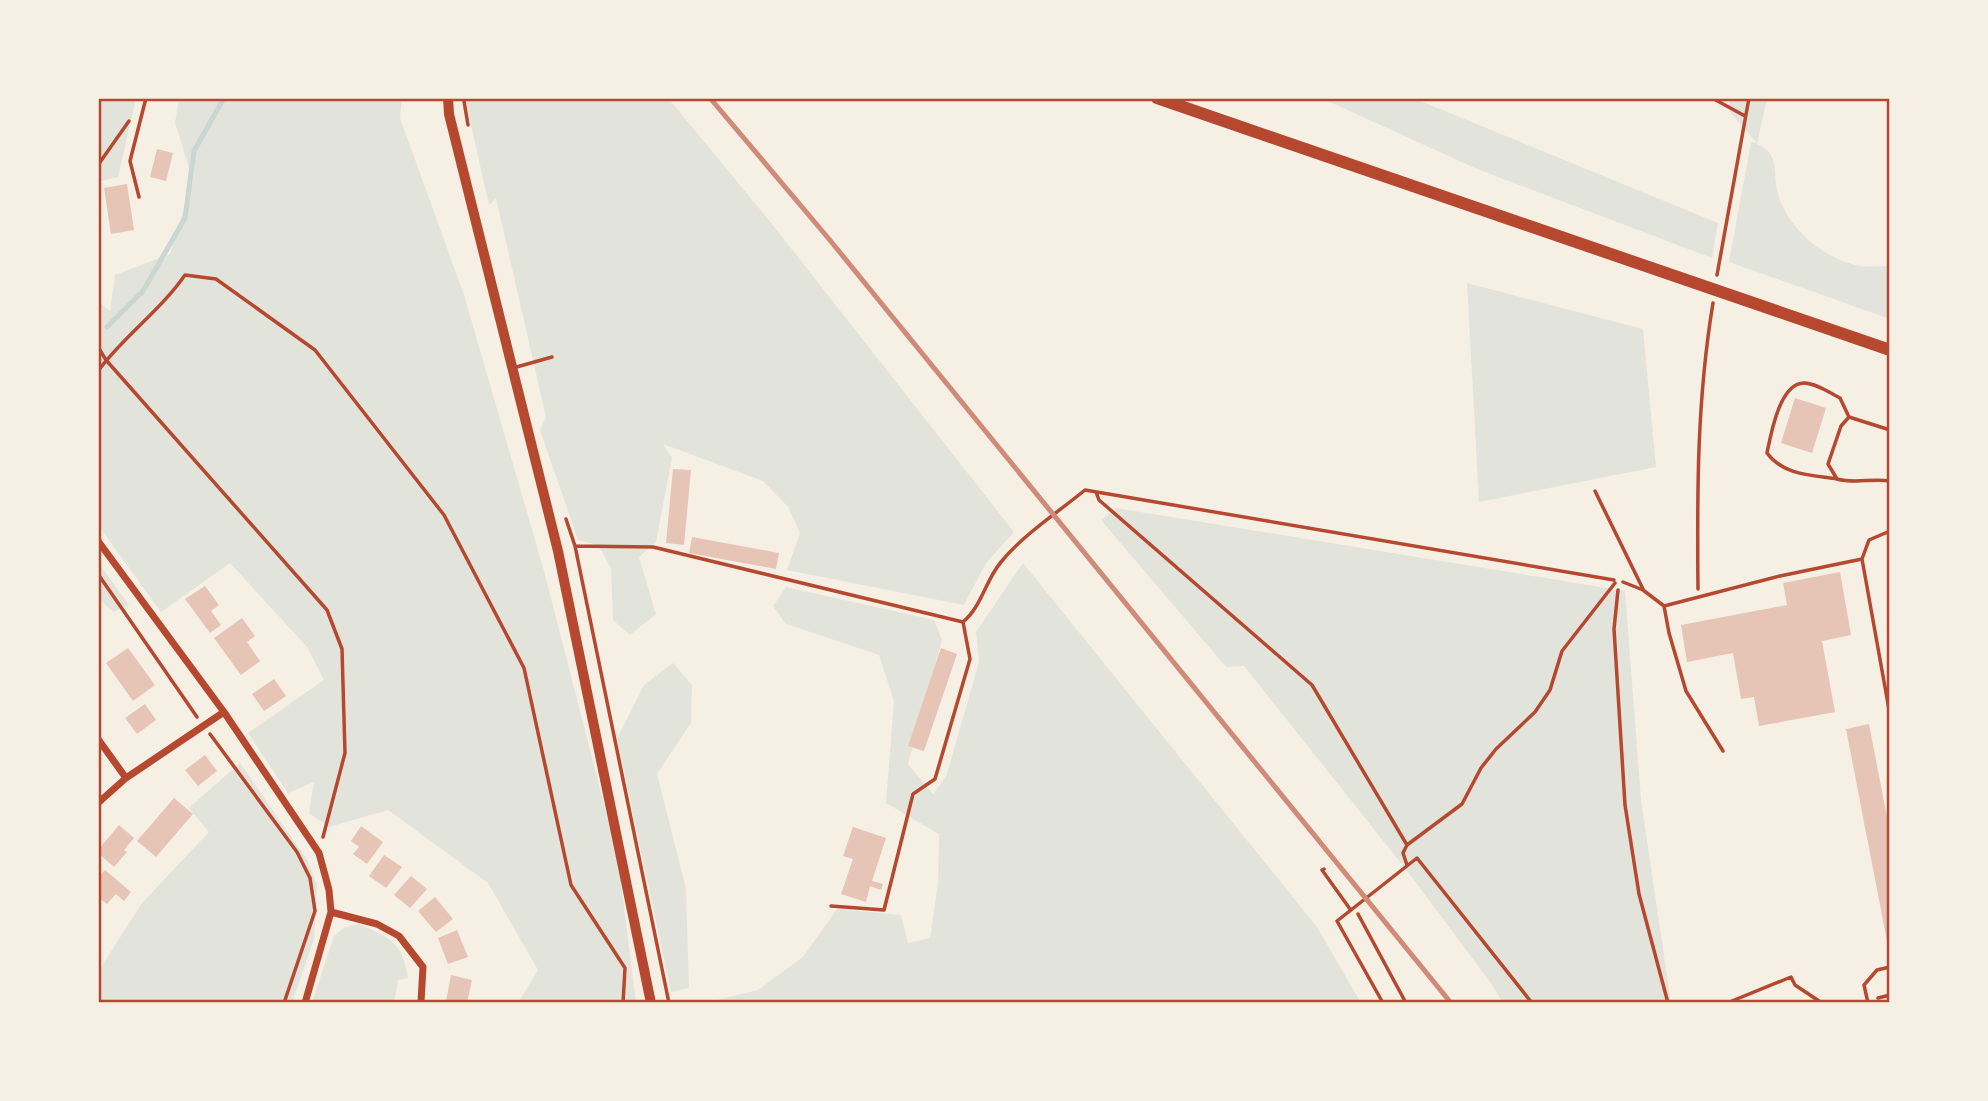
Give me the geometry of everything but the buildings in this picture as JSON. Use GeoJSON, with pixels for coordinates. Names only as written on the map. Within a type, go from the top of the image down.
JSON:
{"type":"FeatureCollection","features":[{"type":"Feature","properties":{"kind":"main road"},"geometry":{"type":"LineString","coordinates":[[448,98],[449,114],[473,218],[558,551],[651,1003]]}},
{"type":"Feature","properties":{"kind":"main road"},"geometry":{"type":"LineString","coordinates":[[1157,98],[1890,349]]}},
{"type":"Feature","properties":{"kind":"street"},"geometry":{"type":"LineString","coordinates":[[98,541],[224,712],[319,853],[329,890],[331,912],[305,1003]]}},
{"type":"Feature","properties":{"kind":"street"},"geometry":{"type":"LineString","coordinates":[[98,803],[126,778],[224,712]]}},
{"type":"Feature","properties":{"kind":"street"},"geometry":{"type":"LineString","coordinates":[[98,738],[126,778]]}},
{"type":"Feature","properties":{"kind":"street"},"geometry":{"type":"LineString","coordinates":[[331,912],[377,924],[399,936],[423,967],[421,1002]]}},
{"type":"Feature","properties":{"kind":"lane"},"geometry":{"type":"LineString","coordinates":[[139,197],[130,161],[146,98]]}},
{"type":"Feature","properties":{"kind":"lane"},"geometry":{"type":"LineString","coordinates":[[511,369],[552,357]]}},
{"type":"Feature","properties":{"kind":"lane"},"geometry":{"type":"LineString","coordinates":[[1890,430],[1849,417],[1840,398],[1812,384],[1803,383],[1792,386],[1784,394],[1767,453],[1775,464],[1796,473],[1848,482],[1890,481]]}},
{"type":"Feature","properties":{"kind":"lane"},"geometry":{"type":"LineString","coordinates":[[1837,479],[1828,464],[1841,426],[1849,417]]}},
{"type":"Feature","properties":{"kind":"lane"},"geometry":{"type":"LineString","coordinates":[[1595,491],[1643,590]]}},
{"type":"Feature","properties":{"kind":"lane"},"geometry":{"type":"LineString","coordinates":[[1890,531],[1869,540],[1862,559],[1890,715]]}},
{"type":"Feature","properties":{"kind":"lane"},"geometry":{"type":"LineString","coordinates":[[1664,606],[1780,576],[1862,559]]}},
{"type":"Feature","properties":{"kind":"lane"},"geometry":{"type":"LineString","coordinates":[[1623,582],[1643,590],[1664,606],[1686,691],[1723,751]]}},
{"type":"Feature","properties":{"kind":"lane"},"geometry":{"type":"LineString","coordinates":[[1868,1003],[1864,985],[1877,970],[1890,967]]}},
{"type":"Feature","properties":{"kind":"path"},"geometry":{"type":"LineString","coordinates":[[1712,98],[1745,116]]}},
{"type":"Feature","properties":{"kind":"path"},"geometry":{"type":"LineString","coordinates":[[1726,225],[1749,98]]}},
{"type":"Feature","properties":{"kind":"path"},"geometry":{"type":"LineString","coordinates":[[98,165],[129,121]]}},
{"type":"Feature","properties":{"kind":"path"},"geometry":{"type":"LineString","coordinates":[[98,371],[170,295],[185,275],[216,279],[315,350],[444,515],[524,668],[571,884],[625,968],[623,1003]]}},
{"type":"Feature","properties":{"kind":"path"},"geometry":{"type":"LineString","coordinates":[[1698,598],[1696,467],[1708,334]]}},
{"type":"Feature","properties":{"kind":"path"},"geometry":{"type":"LineString","coordinates":[[98,347],[106,360],[327,610],[342,649],[345,753],[319,853]]}},
{"type":"Feature","properties":{"kind":"path"},"geometry":{"type":"LineString","coordinates":[[963,622],[974,613],[999,564],[1018,544],[1085,490],[1623,582],[1618,591],[1614,629],[1625,805],[1639,894],[1668,1003]]}},
{"type":"Feature","properties":{"kind":"path"},"geometry":{"type":"LineString","coordinates":[[1096,492],[1099,500],[1312,685],[1407,845]]}},
{"type":"Feature","properties":{"kind":"path"},"geometry":{"type":"LineString","coordinates":[[669,1003],[575,546],[653,547],[963,622]]}},
{"type":"Feature","properties":{"kind":"path"},"geometry":{"type":"LineString","coordinates":[[98,574],[204,726],[297,852],[310,878],[315,911],[284,1003]]}},
{"type":"Feature","properties":{"kind":"path"},"geometry":{"type":"LineString","coordinates":[[1407,865],[1403,853],[1407,845],[1462,804],[1481,768],[1496,749],[1535,712],[1550,690],[1562,651],[1617,580]]}},
{"type":"Feature","properties":{"kind":"path"},"geometry":{"type":"LineString","coordinates":[[831,906],[884,910],[914,793],[935,779],[970,659],[963,622]]}},
{"type":"Feature","properties":{"kind":"path"},"geometry":{"type":"LineString","coordinates":[[1383,1003],[1337,921],[1417,858],[1532,1003]]}},
{"type":"Feature","properties":{"kind":"path"},"geometry":{"type":"LineString","coordinates":[[1324,869],[1322,870],[1350,910]]}},
{"type":"Feature","properties":{"kind":"path"},"geometry":{"type":"LineString","coordinates":[[1358,914],[1406,1003]]}},
{"type":"Feature","properties":{"kind":"path"},"geometry":{"type":"LineString","coordinates":[[1727,1003],[1791,977],[1795,985],[1822,1003]]}},
{"type":"Feature","properties":{"kind":"shaded area"},"geometry":{"type":"Polygon","coordinates":[[[106,98],[136,98],[118,177],[98,182],[98,104],[106,98]]]}},
{"type":"Feature","properties":{"kind":"shaded area"},"geometry":{"type":"Polygon","coordinates":[[[179,98],[402,98],[400,118],[464,295],[544,571],[618,859],[636,1003],[518,1003],[538,970],[488,883],[388,810],[329,827],[309,813],[314,782],[288,793],[248,733],[324,680],[307,647],[230,563],[161,612],[98,525],[98,301],[110,311],[115,275],[170,254],[193,180],[175,123],[179,98]]]}},
{"type":"Feature","properties":{"kind":"shaded area"},"geometry":{"type":"Polygon","coordinates":[[[465,98],[668,98],[772,224],[1014,532],[986,563],[964,605],[787,570],[800,533],[788,507],[763,481],[663,444],[672,458],[656,542],[639,557],[656,614],[630,635],[613,620],[611,568],[598,545],[578,540],[540,430],[546,417],[496,198],[489,205],[465,98]]]}},
{"type":"Feature","properties":{"kind":"shaded area"},"geometry":{"type":"Polygon","coordinates":[[[1321,98],[1413,98],[1718,223],[1712,258],[1477,169],[1321,98]]]}},
{"type":"Feature","properties":{"kind":"shaded area"},"geometry":{"type":"Polygon","coordinates":[[[1730,98],[1767,98],[1757,144],[1772,158],[1781,203],[1805,237],[1827,254],[1840,260],[1866,266],[1890,266],[1890,319],[1729,262],[1751,142],[1757,143],[1729,111],[1730,98]]]}},
{"type":"Feature","properties":{"kind":"shaded area"},"geometry":{"type":"Polygon","coordinates":[[[1467,283],[1643,329],[1656,467],[1479,502],[1467,283]]]}},
{"type":"Feature","properties":{"kind":"shaded area"},"geometry":{"type":"Polygon","coordinates":[[[1116,508],[1625,591],[1641,800],[1671,1003],[1503,1003],[1408,872],[1244,666],[1226,667],[1101,520],[1116,508]]]}},
{"type":"Feature","properties":{"kind":"shaded area"},"geometry":{"type":"Polygon","coordinates":[[[98,562],[129,605],[114,612],[98,599],[98,562]]]}},
{"type":"Feature","properties":{"kind":"shaded area"},"geometry":{"type":"Polygon","coordinates":[[[1023,563],[1317,927],[1361,1003],[705,1003],[758,990],[803,957],[837,909],[901,915],[908,943],[930,938],[938,884],[939,834],[886,803],[894,701],[879,655],[786,624],[773,606],[786,587],[934,620],[942,640],[908,764],[933,794],[946,777],[979,662],[976,632],[1023,563]]]}},
{"type":"Feature","properties":{"kind":"shaded area"},"geometry":{"type":"Polygon","coordinates":[[[673,663],[692,685],[691,723],[657,774],[686,889],[689,988],[671,992],[617,739],[644,685],[673,663]]]}},
{"type":"Feature","properties":{"kind":"shaded area"},"geometry":{"type":"Polygon","coordinates":[[[240,763],[308,861],[317,885],[314,939],[292,1003],[98,1003],[98,972],[142,903],[209,832],[189,808],[240,763]]]}},
{"type":"Feature","properties":{"kind":"shaded area"},"geometry":{"type":"Polygon","coordinates":[[[359,924],[387,938],[402,956],[408,978],[398,980],[394,1003],[312,1003],[334,936],[345,927],[359,924]]]}},
{"type":"Feature","properties":{"kind":"waterway"},"geometry":{"type":"LineString","coordinates":[[107,327],[143,291],[185,218],[194,151],[224,98]]}},
{"type":"Feature","properties":{"kind":"railway"},"geometry":{"type":"LineString","coordinates":[[710,98],[829,239],[1451,1003]]}}]}
